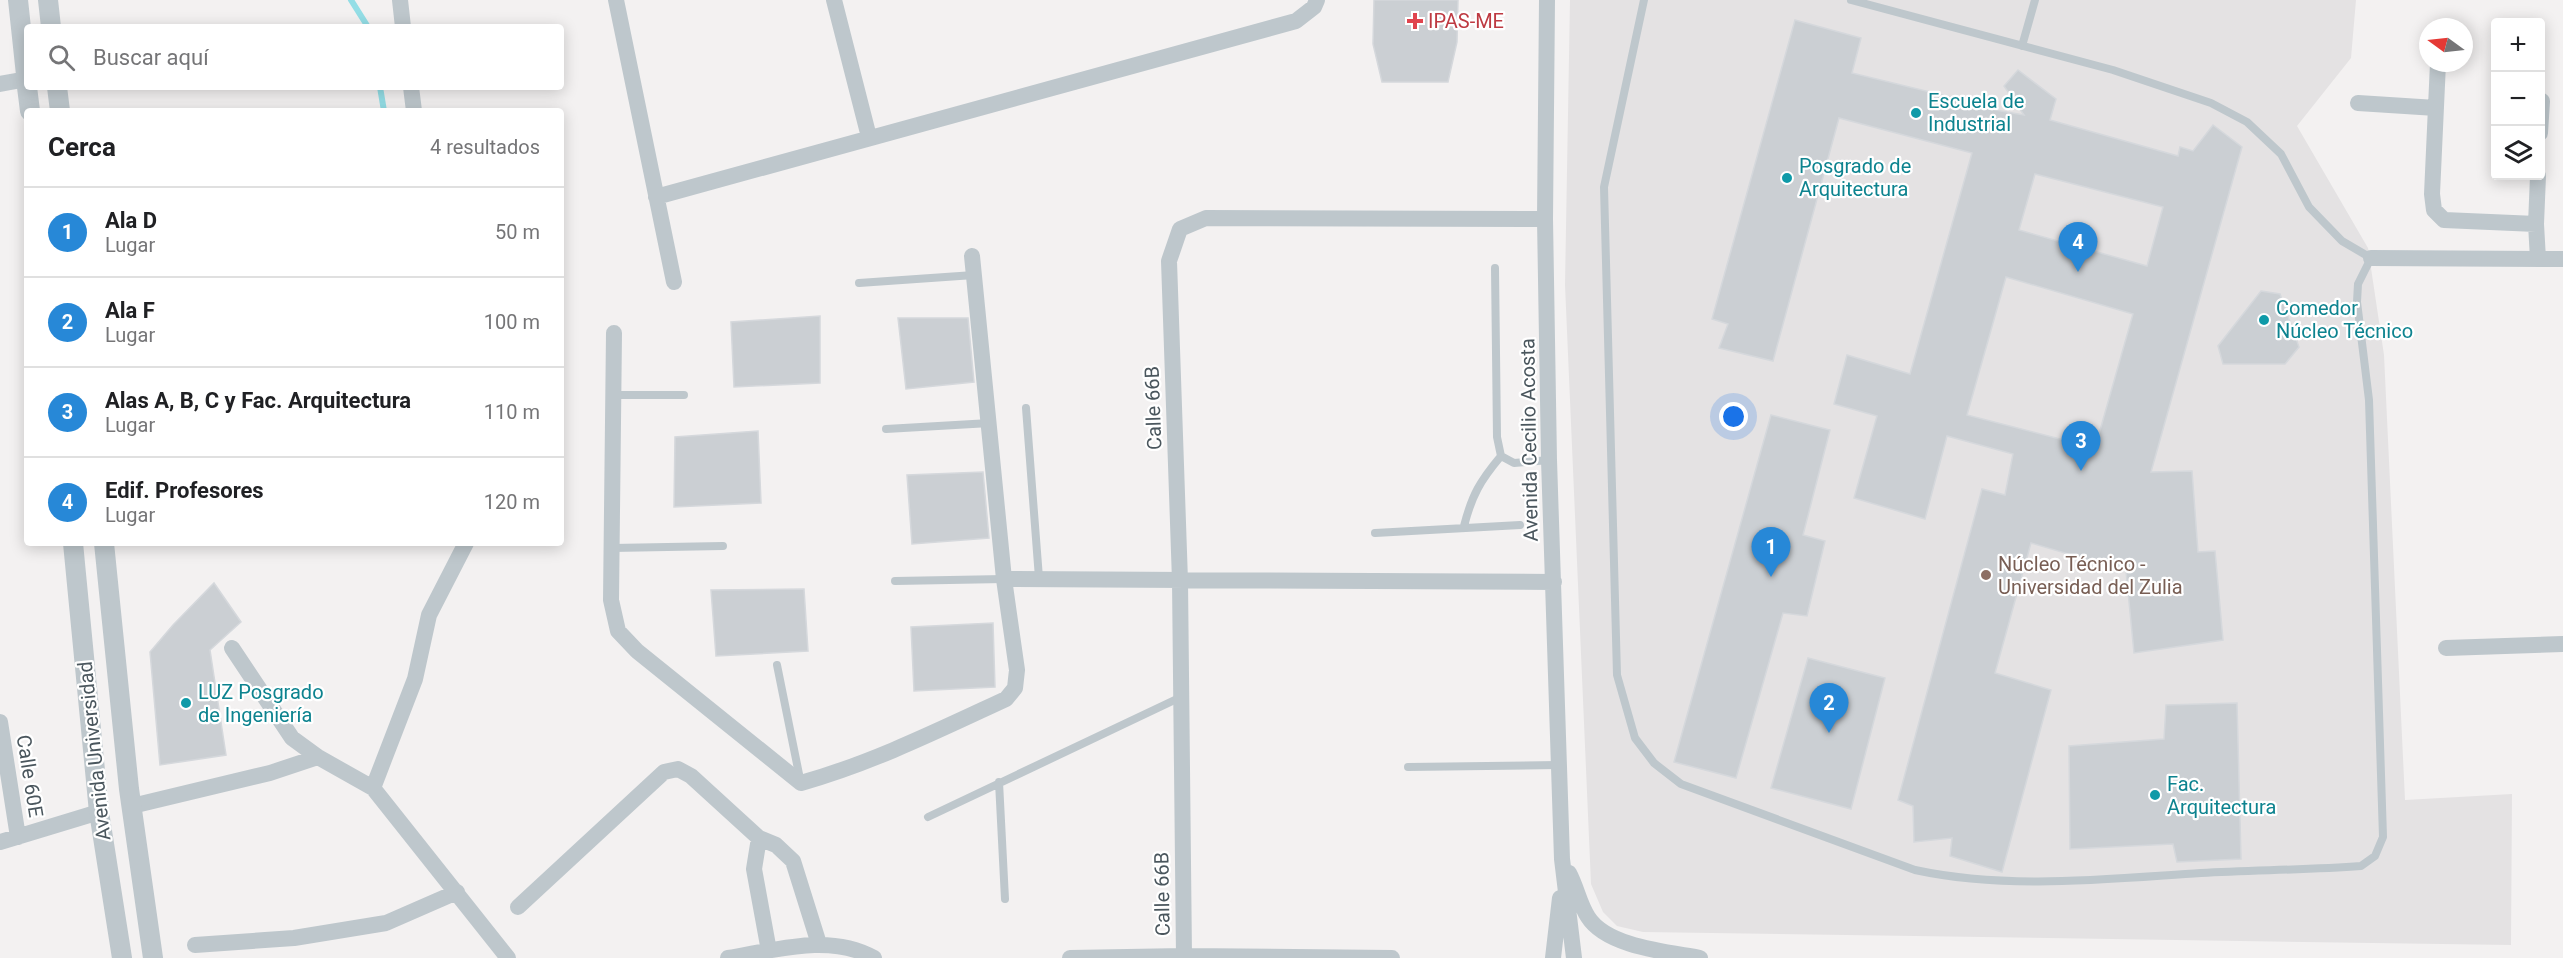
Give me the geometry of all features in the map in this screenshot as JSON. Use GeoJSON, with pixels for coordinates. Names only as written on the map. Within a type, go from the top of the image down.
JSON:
{"type":"FeatureCollection","features":[{"type":"Feature","properties":{"kind":"street"},"geometry":{"type":"LineString","coordinates":[[18,0],[24,55]]}},
{"type":"Feature","properties":{"kind":"street"},"geometry":{"type":"LineString","coordinates":[[48,0],[51,24]]}},
{"type":"Feature","properties":{"kind":"street"},"geometry":{"type":"LineString","coordinates":[[400,0],[403,24]]}},
{"type":"Feature","properties":{"kind":"street"},"geometry":{"type":"LineString","coordinates":[[616,0],[674,282]]}},
{"type":"Feature","properties":{"kind":"street"},"geometry":{"type":"LineString","coordinates":[[834,0],[869,137]]}},
{"type":"Feature","properties":{"kind":"street"},"geometry":{"type":"LineString","coordinates":[[656,197],[1296,21],[1314,7],[1317,0]]}},
{"type":"Feature","properties":{"kind":"street","name":"Avenida Cecilio Acosta"},"geometry":{"type":"LineString","coordinates":[[1547,0],[1545,219],[1549,460],[1563,879],[1574,958]]}},
{"type":"Feature","properties":{"kind":"street"},"geometry":{"type":"LineString","coordinates":[[2438,72],[2432,194],[2434,210],[2444,220],[2536,224]]}},
{"type":"Feature","properties":{"kind":"street"},"geometry":{"type":"LineString","coordinates":[[0,84],[24,82]]}},
{"type":"Feature","properties":{"kind":"street"},"geometry":{"type":"LineString","coordinates":[[28,90],[30,108]]}},
{"type":"Feature","properties":{"kind":"street"},"geometry":{"type":"LineString","coordinates":[[57,90],[60,108]]}},
{"type":"Feature","properties":{"kind":"street"},"geometry":{"type":"LineString","coordinates":[[411,90],[414,108]]}},
{"type":"Feature","properties":{"kind":"street"},"geometry":{"type":"LineString","coordinates":[[2358,103],[2436,108]]}},
{"type":"Feature","properties":{"kind":"street"},"geometry":{"type":"LineString","coordinates":[[2538,180],[2536,224],[2538,259]]}},
{"type":"Feature","properties":{"kind":"street","name":"Calle 66B"},"geometry":{"type":"LineString","coordinates":[[1184,956],[1180,581],[1169,261],[1180,229],[1206,218],[1545,219]]}},
{"type":"Feature","properties":{"kind":"street"},"geometry":{"type":"LineString","coordinates":[[614,333],[611,600],[618,631],[638,651],[801,783],[922,738],[1006,699],[1015,688],[1017,670],[1004,579],[972,256]]}},
{"type":"Feature","properties":{"kind":"street"},"geometry":{"type":"LineString","coordinates":[[2371,258],[2563,260]]}},
{"type":"Feature","properties":{"kind":"street","name":"Avenida Universidad"},"geometry":{"type":"LineString","coordinates":[[73,546],[99,812],[122,958]]}},
{"type":"Feature","properties":{"kind":"street","name":"Avenida Universidad"},"geometry":{"type":"LineString","coordinates":[[104,546],[132,806],[153,958]]}},
{"type":"Feature","properties":{"kind":"street"},"geometry":{"type":"LineString","coordinates":[[451,572],[454,546]]}},
{"type":"Feature","properties":{"kind":"street"},"geometry":{"type":"LineString","coordinates":[[373,788],[415,679],[429,615],[464,546]]}},
{"type":"Feature","properties":{"kind":"street"},"geometry":{"type":"LineString","coordinates":[[1004,579],[1554,582]]}},
{"type":"Feature","properties":{"kind":"street"},"geometry":{"type":"LineString","coordinates":[[2446,648],[2563,644]]}},
{"type":"Feature","properties":{"kind":"street"},"geometry":{"type":"LineString","coordinates":[[232,648],[292,738],[318,757],[373,788],[508,958]]}},
{"type":"Feature","properties":{"kind":"street","name":"Calle 60E"},"geometry":{"type":"LineString","coordinates":[[0,722],[18,837]]}},
{"type":"Feature","properties":{"kind":"street"},"geometry":{"type":"LineString","coordinates":[[132,806],[270,773],[318,757]]}},
{"type":"Feature","properties":{"kind":"street"},"geometry":{"type":"LineString","coordinates":[[518,906],[664,772],[678,769],[691,776],[759,838],[776,845],[793,861],[819,944]]}},
{"type":"Feature","properties":{"kind":"street"},"geometry":{"type":"LineString","coordinates":[[0,842],[99,812]]}},
{"type":"Feature","properties":{"kind":"street"},"geometry":{"type":"LineString","coordinates":[[759,838],[754,869],[769,951]]}},
{"type":"Feature","properties":{"kind":"street"},"geometry":{"type":"LineString","coordinates":[[1562,859],[1589,919],[1608,935],[1641,946],[1700,958]]}},
{"type":"Feature","properties":{"kind":"street","name":"Avenida Cecilio Acosta"},"geometry":{"type":"LineString","coordinates":[[1553,958],[1563,879]]}},
{"type":"Feature","properties":{"kind":"street"},"geometry":{"type":"LineString","coordinates":[[195,945],[294,938],[386,923],[457,892]]}},
{"type":"Feature","properties":{"kind":"street"},"geometry":{"type":"LineString","coordinates":[[728,958],[819,944],[859,949],[874,958]]}},
{"type":"Feature","properties":{"kind":"street"},"geometry":{"type":"LineString","coordinates":[[1070,958],[1184,956],[1392,958]]}},
{"type":"Feature","properties":{"kind":"lane"},"geometry":{"type":"LineString","coordinates":[[1644,0],[1604,187],[1617,675],[1635,738],[1654,764],[1681,784],[1915,870],[1983,880],[2119,879],[2361,866],[2375,856],[2383,837],[2369,400],[2357,302],[2358,284],[2371,258],[2342,241],[2310,207],[2281,154],[2247,122],[2211,103],[2114,70],[1851,0]]}},
{"type":"Feature","properties":{"kind":"lane"},"geometry":{"type":"LineString","coordinates":[[2022,46],[2035,0]]}},
{"type":"Feature","properties":{"kind":"lane"},"geometry":{"type":"LineString","coordinates":[[1495,268],[1497,437],[1501,456],[1514,463],[1549,460]]}},
{"type":"Feature","properties":{"kind":"lane"},"geometry":{"type":"LineString","coordinates":[[859,283],[974,274]]}},
{"type":"Feature","properties":{"kind":"lane"},"geometry":{"type":"LineString","coordinates":[[614,395],[684,395]]}},
{"type":"Feature","properties":{"kind":"lane"},"geometry":{"type":"LineString","coordinates":[[1026,408],[1039,578]]}},
{"type":"Feature","properties":{"kind":"lane"},"geometry":{"type":"LineString","coordinates":[[886,429],[990,423]]}},
{"type":"Feature","properties":{"kind":"lane"},"geometry":{"type":"LineString","coordinates":[[1464,526],[1471,498],[1481,479],[1501,456]]}},
{"type":"Feature","properties":{"kind":"lane"},"geometry":{"type":"LineString","coordinates":[[1375,533],[1464,526],[1520,525]]}},
{"type":"Feature","properties":{"kind":"lane"},"geometry":{"type":"LineString","coordinates":[[612,548],[723,546]]}},
{"type":"Feature","properties":{"kind":"lane"},"geometry":{"type":"LineString","coordinates":[[895,580],[1004,579]]}},
{"type":"Feature","properties":{"kind":"lane"},"geometry":{"type":"LineString","coordinates":[[777,665],[801,783]]}},
{"type":"Feature","properties":{"kind":"lane"},"geometry":{"type":"LineString","coordinates":[[928,817],[1181,697]]}},
{"type":"Feature","properties":{"kind":"lane"},"geometry":{"type":"LineString","coordinates":[[1408,767],[1558,765]]}},
{"type":"Feature","properties":{"kind":"lane"},"geometry":{"type":"LineString","coordinates":[[999,782],[1005,899]]}},
{"type":"Feature","properties":{"kind":"shaded area","name":"Núcleo Técnico - Universidad del Zulia"},"geometry":{"type":"Polygon","coordinates":[[[1570,0],[2356,0],[2351,58],[2297,126],[2368,248],[2384,355],[2405,800],[2512,794],[2511,945],[1643,932],[1617,926],[1603,912],[1591,884],[1565,285],[1570,0]]]}},
{"type":"Feature","properties":{"kind":"building","name":"IPAS-ME"},"geometry":{"type":"Polygon","coordinates":[[[1374,0],[1458,0],[1457,42],[1448,82],[1382,82],[1373,44],[1374,0]]]}},
{"type":"Feature","properties":{"kind":"building"},"geometry":{"type":"Polygon","coordinates":[[[1795,20],[1861,38],[1852,73],[1967,101],[1966,105],[2024,115],[2004,86],[2018,70],[2056,99],[2050,120],[2178,156],[2180,147],[2193,151],[2213,125],[2242,147],[2151,472],[2192,471],[2198,552],[2215,551],[2223,640],[2134,653],[2126,571],[2031,543],[1995,673],[2051,690],[2002,872],[1950,856],[1952,838],[1914,842],[1913,806],[1898,800],[1982,489],[2005,495],[2013,454],[1947,436],[1925,519],[1854,498],[1877,416],[1834,404],[1847,355],[1910,374],[1972,153],[1839,118],[1773,361],[1719,348],[1728,324],[1712,319],[1795,20]],[[2035,174],[2019,230],[2147,266],[2163,207],[2035,174]],[[2006,277],[1967,415],[2095,448],[2133,314],[2006,277]]]}},
{"type":"Feature","properties":{"kind":"building","name":"Comedor Núcleo Técnico"},"geometry":{"type":"Polygon","coordinates":[[[2261,291],[2280,294],[2299,347],[2285,364],[2223,364],[2218,346],[2261,291]]]}},
{"type":"Feature","properties":{"kind":"building"},"geometry":{"type":"Polygon","coordinates":[[[820,316],[820,383],[734,387],[731,322],[820,316]]]}},
{"type":"Feature","properties":{"kind":"building"},"geometry":{"type":"Polygon","coordinates":[[[898,318],[968,318],[974,382],[906,389],[898,318]]]}},
{"type":"Feature","properties":{"kind":"building"},"geometry":{"type":"Polygon","coordinates":[[[1771,415],[1830,430],[1803,535],[1825,541],[1807,616],[1783,613],[1736,778],[1674,762],[1771,415]]]}},
{"type":"Feature","properties":{"kind":"building"},"geometry":{"type":"Polygon","coordinates":[[[758,431],[761,503],[674,507],[675,437],[758,431]]]}},
{"type":"Feature","properties":{"kind":"building"},"geometry":{"type":"Polygon","coordinates":[[[983,472],[989,538],[912,544],[907,475],[983,472]]]}},
{"type":"Feature","properties":{"kind":"building","name":"LUZ Posgrado de Ingeniería"},"geometry":{"type":"Polygon","coordinates":[[[214,583],[241,622],[210,650],[226,755],[160,765],[150,652],[214,583]]]}},
{"type":"Feature","properties":{"kind":"building"},"geometry":{"type":"Polygon","coordinates":[[[804,589],[808,651],[716,656],[711,590],[804,589]]]}},
{"type":"Feature","properties":{"kind":"building"},"geometry":{"type":"Polygon","coordinates":[[[993,623],[995,687],[914,691],[911,627],[993,623]]]}},
{"type":"Feature","properties":{"kind":"building"},"geometry":{"type":"Polygon","coordinates":[[[1808,658],[1885,678],[1851,809],[1771,788],[1808,658]]]}},
{"type":"Feature","properties":{"kind":"building","name":"Fac. Arquitectura"},"geometry":{"type":"Polygon","coordinates":[[[2237,703],[2241,859],[2177,862],[2173,844],[2070,849],[2069,746],[2164,739],[2166,705],[2237,703]]]}},
{"type":"Feature","properties":{"kind":"waterway"},"geometry":{"type":"LineString","coordinates":[[351,0],[366,24]]}},
{"type":"Feature","properties":{"kind":"waterway"},"geometry":{"type":"LineString","coordinates":[[380,90],[384,108]]}},
{"type":"Feature","properties":{"kind":"place","name":"IPAS-ME"},"geometry":{"type":"Point","coordinates":[1415,21]}},
{"type":"Feature","properties":{"kind":"place","name":"Escuela de Industrial"},"geometry":{"type":"Point","coordinates":[1916,113]}},
{"type":"Feature","properties":{"kind":"place","name":"Posgrado de Arquitectura"},"geometry":{"type":"Point","coordinates":[1787,178]}},
{"type":"Feature","properties":{"kind":"place","name":"Edif. Profesores"},"geometry":{"type":"Point","coordinates":[2078,272]}},
{"type":"Feature","properties":{"kind":"place","name":"Comedor Núcleo Técnico"},"geometry":{"type":"Point","coordinates":[2264,320]}},
{"type":"Feature","properties":{"kind":"place","name":"Alas A, B, C y Fac. Arquitectura"},"geometry":{"type":"Point","coordinates":[2081,471]}},
{"type":"Feature","properties":{"kind":"place","name":"Núcleo Técnico - Universidad del Zulia"},"geometry":{"type":"Point","coordinates":[1986,575]}},
{"type":"Feature","properties":{"kind":"place","name":"Ala D"},"geometry":{"type":"Point","coordinates":[1771,577]}},
{"type":"Feature","properties":{"kind":"place","name":"LUZ Posgrado de Ingeniería"},"geometry":{"type":"Point","coordinates":[186,703]}},
{"type":"Feature","properties":{"kind":"place","name":"Ala F"},"geometry":{"type":"Point","coordinates":[1829,733]}},
{"type":"Feature","properties":{"kind":"place","name":"Fac. Arquitectura"},"geometry":{"type":"Point","coordinates":[2155,795]}}]}
